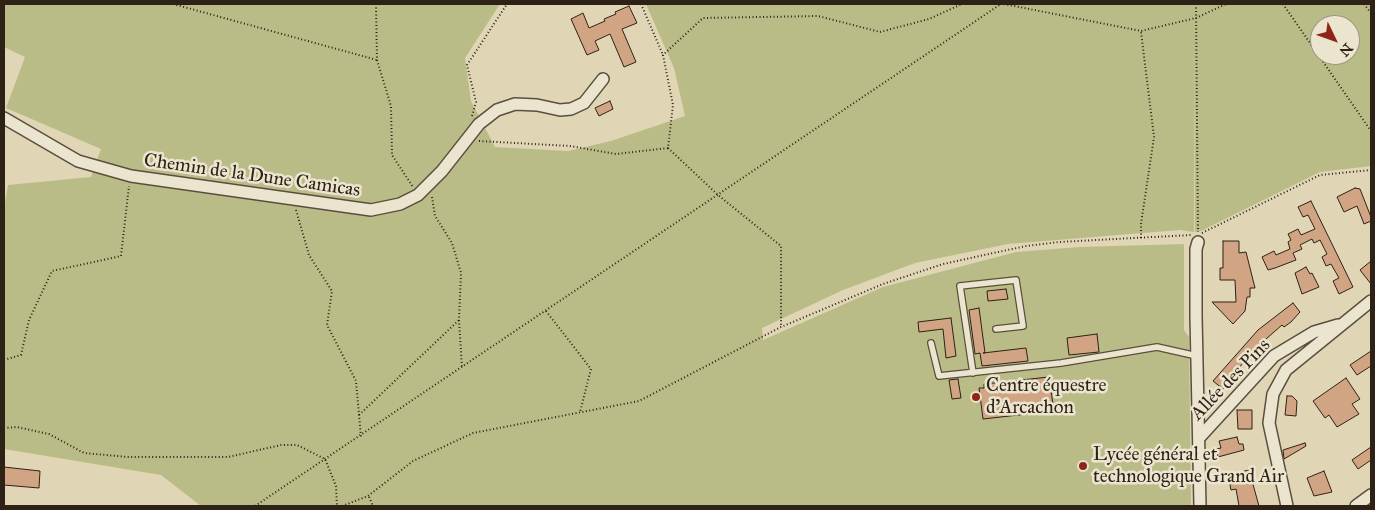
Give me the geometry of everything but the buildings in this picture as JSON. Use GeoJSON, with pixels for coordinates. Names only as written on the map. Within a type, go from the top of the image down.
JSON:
{"type":"FeatureCollection","features":[{"type":"Feature","properties":{"kind":"street","name":"Chemin de la Dune Camicas"},"geometry":{"type":"LineString","coordinates":[[4,118],[78,161],[130,176],[371,210],[400,204],[418,195],[430,185],[478,124],[497,110],[515,104],[537,105],[560,110],[571,108],[584,104],[604,79]]}},
{"type":"Feature","properties":{"kind":"street"},"geometry":{"type":"LineString","coordinates":[[1198,238],[1196,249],[1200,506]]}},
{"type":"Feature","properties":{"kind":"street"},"geometry":{"type":"LineString","coordinates":[[1287,506],[1269,423],[1273,394],[1286,370],[1371,301]]}},
{"type":"Feature","properties":{"kind":"street","name":"Allée des Pins"},"geometry":{"type":"LineString","coordinates":[[1199,438],[1274,356],[1314,332],[1343,323]]}},
{"type":"Feature","properties":{"kind":"street"},"geometry":{"type":"LineString","coordinates":[[1356,506],[1371,495]]}},
{"type":"Feature","properties":{"kind":"lane"},"geometry":{"type":"LineString","coordinates":[[973,373],[960,286],[1016,280],[1023,326],[996,329]]}},
{"type":"Feature","properties":{"kind":"lane"},"geometry":{"type":"LineString","coordinates":[[931,343],[939,376],[1061,363],[1157,347],[1197,356]]}},
{"type":"Feature","properties":{"kind":"path"},"geometry":{"type":"LineString","coordinates":[[173,4],[377,60]]}},
{"type":"Feature","properties":{"kind":"path"},"geometry":{"type":"LineString","coordinates":[[376,4],[377,60],[391,106],[392,155],[418,195]]}},
{"type":"Feature","properties":{"kind":"path"},"geometry":{"type":"LineString","coordinates":[[471,121],[476,102],[467,65],[506,4]]}},
{"type":"Feature","properties":{"kind":"path"},"geometry":{"type":"LineString","coordinates":[[641,4],[663,55],[674,105],[668,148]]}},
{"type":"Feature","properties":{"kind":"path"},"geometry":{"type":"LineString","coordinates":[[663,55],[703,18],[818,16],[880,32],[929,19],[962,4]]}},
{"type":"Feature","properties":{"kind":"path"},"geometry":{"type":"LineString","coordinates":[[255,506],[361,437],[1002,4],[1141,31],[1196,18],[1226,4]]}},
{"type":"Feature","properties":{"kind":"path"},"geometry":{"type":"LineString","coordinates":[[1196,4],[1198,238]]}},
{"type":"Feature","properties":{"kind":"path"},"geometry":{"type":"LineString","coordinates":[[1283,4],[1371,131]]}},
{"type":"Feature","properties":{"kind":"path"},"geometry":{"type":"LineString","coordinates":[[1364,4],[1371,13]]}},
{"type":"Feature","properties":{"kind":"path"},"geometry":{"type":"LineString","coordinates":[[1141,31],[1154,137],[1140,224],[1141,238]]}},
{"type":"Feature","properties":{"kind":"path"},"geometry":{"type":"LineString","coordinates":[[466,140],[570,146],[616,154],[668,148],[718,195],[781,246],[780,327]]}},
{"type":"Feature","properties":{"kind":"path"},"geometry":{"type":"LineString","coordinates":[[342,506],[368,496],[412,461],[473,432],[639,401],[780,327],[883,284],[943,264],[1026,246],[1141,238],[1198,238],[1320,175],[1371,170]]}},
{"type":"Feature","properties":{"kind":"path"},"geometry":{"type":"LineString","coordinates":[[4,360],[21,355],[29,320],[52,271],[120,256],[130,176]]}},
{"type":"Feature","properties":{"kind":"path"},"geometry":{"type":"LineString","coordinates":[[430,185],[435,216],[452,243],[461,273],[459,320],[462,368]]}},
{"type":"Feature","properties":{"kind":"path"},"geometry":{"type":"LineString","coordinates":[[294,200],[310,255],[332,290],[327,325],[356,381],[361,437]]}},
{"type":"Feature","properties":{"kind":"path"},"geometry":{"type":"LineString","coordinates":[[546,311],[591,369],[580,412]]}},
{"type":"Feature","properties":{"kind":"path"},"geometry":{"type":"LineString","coordinates":[[359,415],[384,394],[459,320]]}},
{"type":"Feature","properties":{"kind":"path"},"geometry":{"type":"LineString","coordinates":[[4,428],[17,428],[49,434],[84,453],[128,457],[228,457],[281,445],[297,445],[325,459],[336,486],[337,506]]}},
{"type":"Feature","properties":{"kind":"path"},"geometry":{"type":"LineString","coordinates":[[368,496],[373,506]]}},
{"type":"Feature","properties":{"kind":"green space"},"geometry":{"type":"Polygon","coordinates":[[[4,4],[500,4],[465,58],[471,101],[495,147],[568,151],[611,141],[685,116],[674,68],[646,4],[1371,4],[1371,166],[1320,172],[1201,231],[1195,232],[1195,52],[1194,232],[1180,230],[1008,244],[915,263],[843,290],[762,328],[763,340],[883,287],[1016,252],[1079,247],[1184,244],[1184,330],[1189,337],[1191,506],[201,506],[161,475],[4,449],[4,209],[8,185],[91,177],[101,149],[6,108],[25,57],[4,47],[4,4]]]}},
{"type":"Feature","properties":{"kind":"place","name":"Centre équestre d’Arcachon"},"geometry":{"type":"Point","coordinates":[976,397]}},
{"type":"Feature","properties":{"kind":"place","name":"Lycée général et technologique Grand Air"},"geometry":{"type":"Point","coordinates":[1083,466]}}]}
